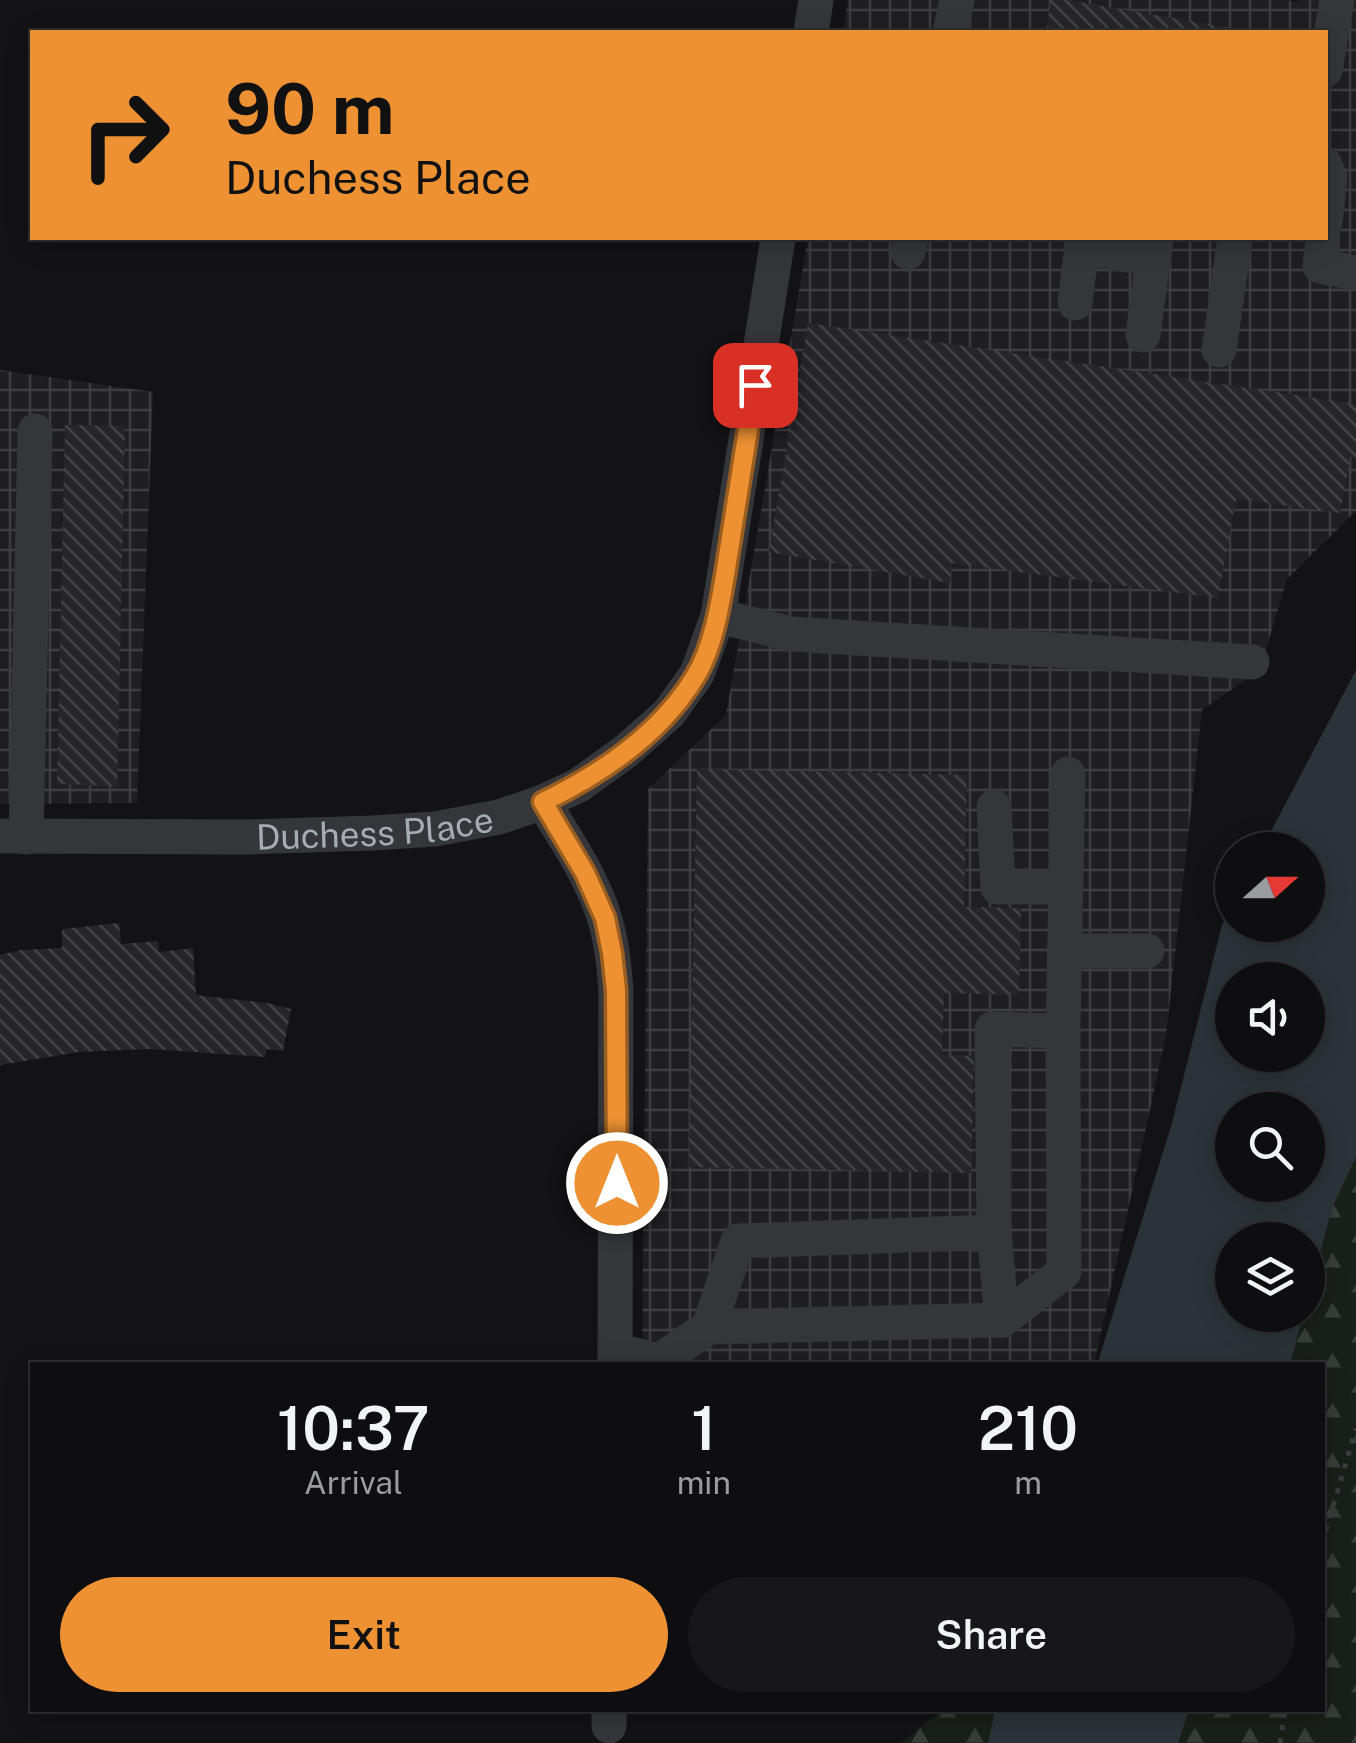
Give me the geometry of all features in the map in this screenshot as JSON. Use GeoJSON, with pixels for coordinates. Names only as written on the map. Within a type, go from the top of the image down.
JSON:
{"type":"FeatureCollection","features":[{"type":"Feature","properties":{"kind":"street"},"geometry":{"type":"LineString","coordinates":[[811,30],[816,0]]}},
{"type":"Feature","properties":{"kind":"street"},"geometry":{"type":"LineString","coordinates":[[950,30],[956,0]]}},
{"type":"Feature","properties":{"kind":"street"},"geometry":{"type":"LineString","coordinates":[[1328,52],[1337,0]]}},
{"type":"Feature","properties":{"kind":"street","name":"Duchess Place"},"geometry":{"type":"LineString","coordinates":[[13,837],[245,837],[414,830],[499,817],[543,802],[579,785],[626,751],[669,713],[697,674],[718,616],[778,240]]}},
{"type":"Feature","properties":{"kind":"street"},"geometry":{"type":"LineString","coordinates":[[1219,350],[1236,240]]}},
{"type":"Feature","properties":{"kind":"street"},"geometry":{"type":"LineString","coordinates":[[1324,240],[1320,266],[1356,273]]}},
{"type":"Feature","properties":{"kind":"street"},"geometry":{"type":"LineString","coordinates":[[1075,302],[1082,243],[1155,248],[1142,335]]}},
{"type":"Feature","properties":{"kind":"street"},"geometry":{"type":"LineString","coordinates":[[13,837],[35,431]]}},
{"type":"Feature","properties":{"kind":"street"},"geometry":{"type":"LineString","coordinates":[[718,616],[791,634],[1252,662]]}},
{"type":"Feature","properties":{"kind":"street"},"geometry":{"type":"LineString","coordinates":[[543,802],[585,873],[605,918],[612,953],[616,990],[615,1358],[659,1360],[709,1327],[1002,1320],[1064,1272],[1068,774]]}},
{"type":"Feature","properties":{"kind":"street"},"geometry":{"type":"LineString","coordinates":[[994,806],[998,887],[1066,887]]}},
{"type":"Feature","properties":{"kind":"street"},"geometry":{"type":"LineString","coordinates":[[1065,951],[1147,951]]}},
{"type":"Feature","properties":{"kind":"street"},"geometry":{"type":"LineString","coordinates":[[1002,1320],[994,1232],[992,1030],[1063,1031]]}},
{"type":"Feature","properties":{"kind":"street"},"geometry":{"type":"LineString","coordinates":[[709,1327],[738,1241],[994,1232]]}},
{"type":"Feature","properties":{"kind":"path"},"geometry":{"type":"LineString","coordinates":[[1325,1533],[1356,1429]]}},
{"type":"Feature","properties":{"kind":"path"},"geometry":{"type":"LineString","coordinates":[[1280,1743],[1285,1712]]}},
{"type":"Feature","properties":{"kind":"shaded area"},"geometry":{"type":"Polygon","coordinates":[[[848,0],[1356,0],[1356,511],[1287,579],[1260,670],[1202,710],[1166,1036],[1095,1362],[642,1362],[648,789],[726,715],[808,240],[1328,240],[1328,30],[843,30],[848,0]]]}},
{"type":"Feature","properties":{"kind":"shaded area"},"geometry":{"type":"Polygon","coordinates":[[[0,370],[153,392],[137,803],[0,804],[0,370]]]}},
{"type":"Feature","properties":{"kind":"shaded area"},"geometry":{"type":"Polygon","coordinates":[[[1356,670],[1356,1157],[1332,1208],[1325,1235],[1325,1222],[1215,1222],[1215,1332],[1299,1332],[1291,1362],[1098,1362],[1172,1123],[1218,942],[1325,942],[1325,832],[1270,832],[1356,670]]]}},
{"type":"Feature","properties":{"kind":"shaded area"},"geometry":{"type":"Polygon","coordinates":[[[995,1712],[1188,1712],[1178,1743],[988,1743],[995,1712]]]}},
{"type":"Feature","properties":{"kind":"green space"},"geometry":{"type":"Polygon","coordinates":[[[1356,1157],[1356,1743],[1178,1743],[1188,1712],[1325,1712],[1325,1362],[1291,1362],[1299,1332],[1325,1332],[1325,1235],[1332,1208],[1356,1157]]]}},
{"type":"Feature","properties":{"kind":"green space"},"geometry":{"type":"Polygon","coordinates":[[[940,1712],[995,1712],[988,1743],[901,1743],[940,1712]]]}},
{"type":"Feature","properties":{"kind":"building"},"geometry":{"type":"Polygon","coordinates":[[[1051,0],[1066,0],[1244,30],[1046,30],[1051,0]]]}},
{"type":"Feature","properties":{"kind":"building"},"geometry":{"type":"Polygon","coordinates":[[[808,323],[1356,404],[1356,458],[1350,457],[1340,513],[1236,499],[1218,598],[952,563],[950,583],[769,552],[808,323]]]}},
{"type":"Feature","properties":{"kind":"building"},"geometry":{"type":"Polygon","coordinates":[[[65,425],[125,426],[117,786],[57,784],[65,425]]]}},
{"type":"Feature","properties":{"kind":"building"},"geometry":{"type":"Polygon","coordinates":[[[697,769],[967,775],[964,907],[1021,908],[1019,995],[944,993],[942,1055],[974,1056],[971,1173],[689,1167],[697,769]]]}},
{"type":"Feature","properties":{"kind":"building"},"geometry":{"type":"Polygon","coordinates":[[[119,923],[121,944],[158,941],[159,952],[193,948],[196,995],[291,1009],[283,1051],[267,1049],[265,1057],[150,1049],[79,1052],[0,1065],[0,955],[62,948],[62,929],[119,923]]]}},
{"type":"Feature","properties":{"kind":"route"},"geometry":{"type":"LineString","coordinates":[[617,1183],[616,990],[612,953],[605,918],[585,873],[543,802],[579,785],[626,751],[669,713],[697,674],[718,616],[755,385]]}}]}
